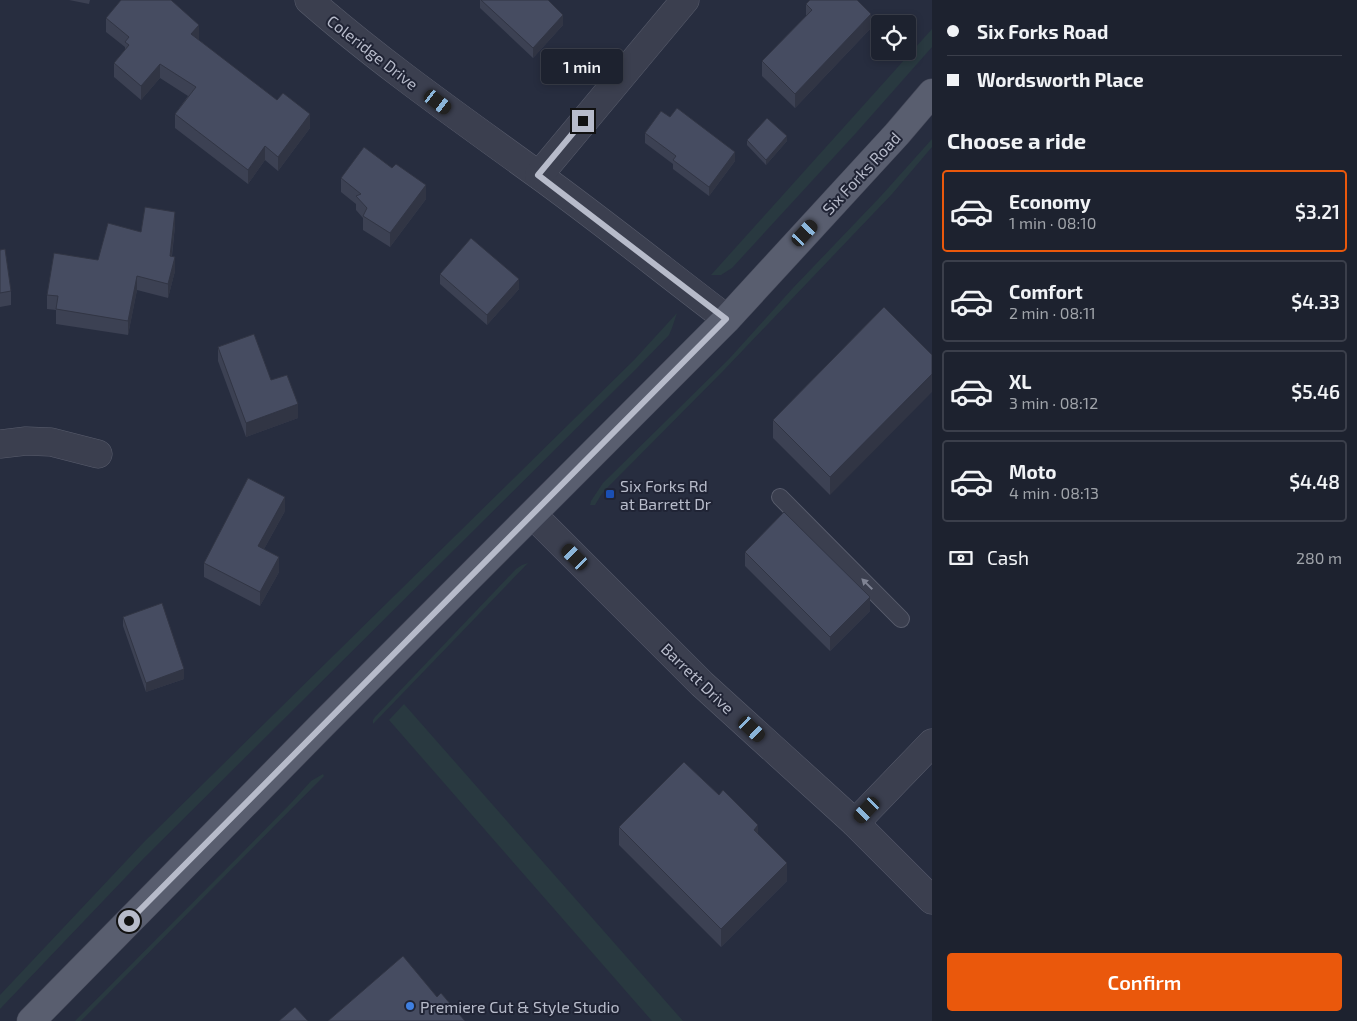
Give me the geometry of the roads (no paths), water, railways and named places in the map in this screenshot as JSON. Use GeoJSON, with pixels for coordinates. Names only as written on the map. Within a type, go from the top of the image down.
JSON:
{"type":"FeatureCollection","features":[{"type":"Feature","properties":{"kind":"main road","name":"Six Forks Road"},"geometry":{"type":"LineString","coordinates":[[31,1021],[726,319],[897,134],[932,93]]}},
{"type":"Feature","properties":{"kind":"street","name":"Coleridge Drive"},"geometry":{"type":"LineString","coordinates":[[309,0],[380,59],[538,175],[726,319]]}},
{"type":"Feature","properties":{"kind":"street"},"geometry":{"type":"LineString","coordinates":[[538,175],[685,0]]}},
{"type":"Feature","properties":{"kind":"street"},"geometry":{"type":"LineString","coordinates":[[0,444],[26,441],[51,442],[98,454]]}},
{"type":"Feature","properties":{"kind":"street","name":"Barrett Drive"},"geometry":{"type":"LineString","coordinates":[[533,515],[702,684],[855,823],[932,900]]}},
{"type":"Feature","properties":{"kind":"street"},"geometry":{"type":"LineString","coordinates":[[855,823],[932,743]]}},
{"type":"Feature","properties":{"kind":"lane"},"geometry":{"type":"LineString","coordinates":[[780,497],[901,619]]}},
{"type":"Feature","properties":{"kind":"place","name":"Six Forks Rd at Barrett Dr"},"geometry":{"type":"Point","coordinates":[610,494]}},
{"type":"Feature","properties":{"kind":"place","name":"Premiere Cut & Style Studio"},"geometry":{"type":"Point","coordinates":[410,1006]}}]}
